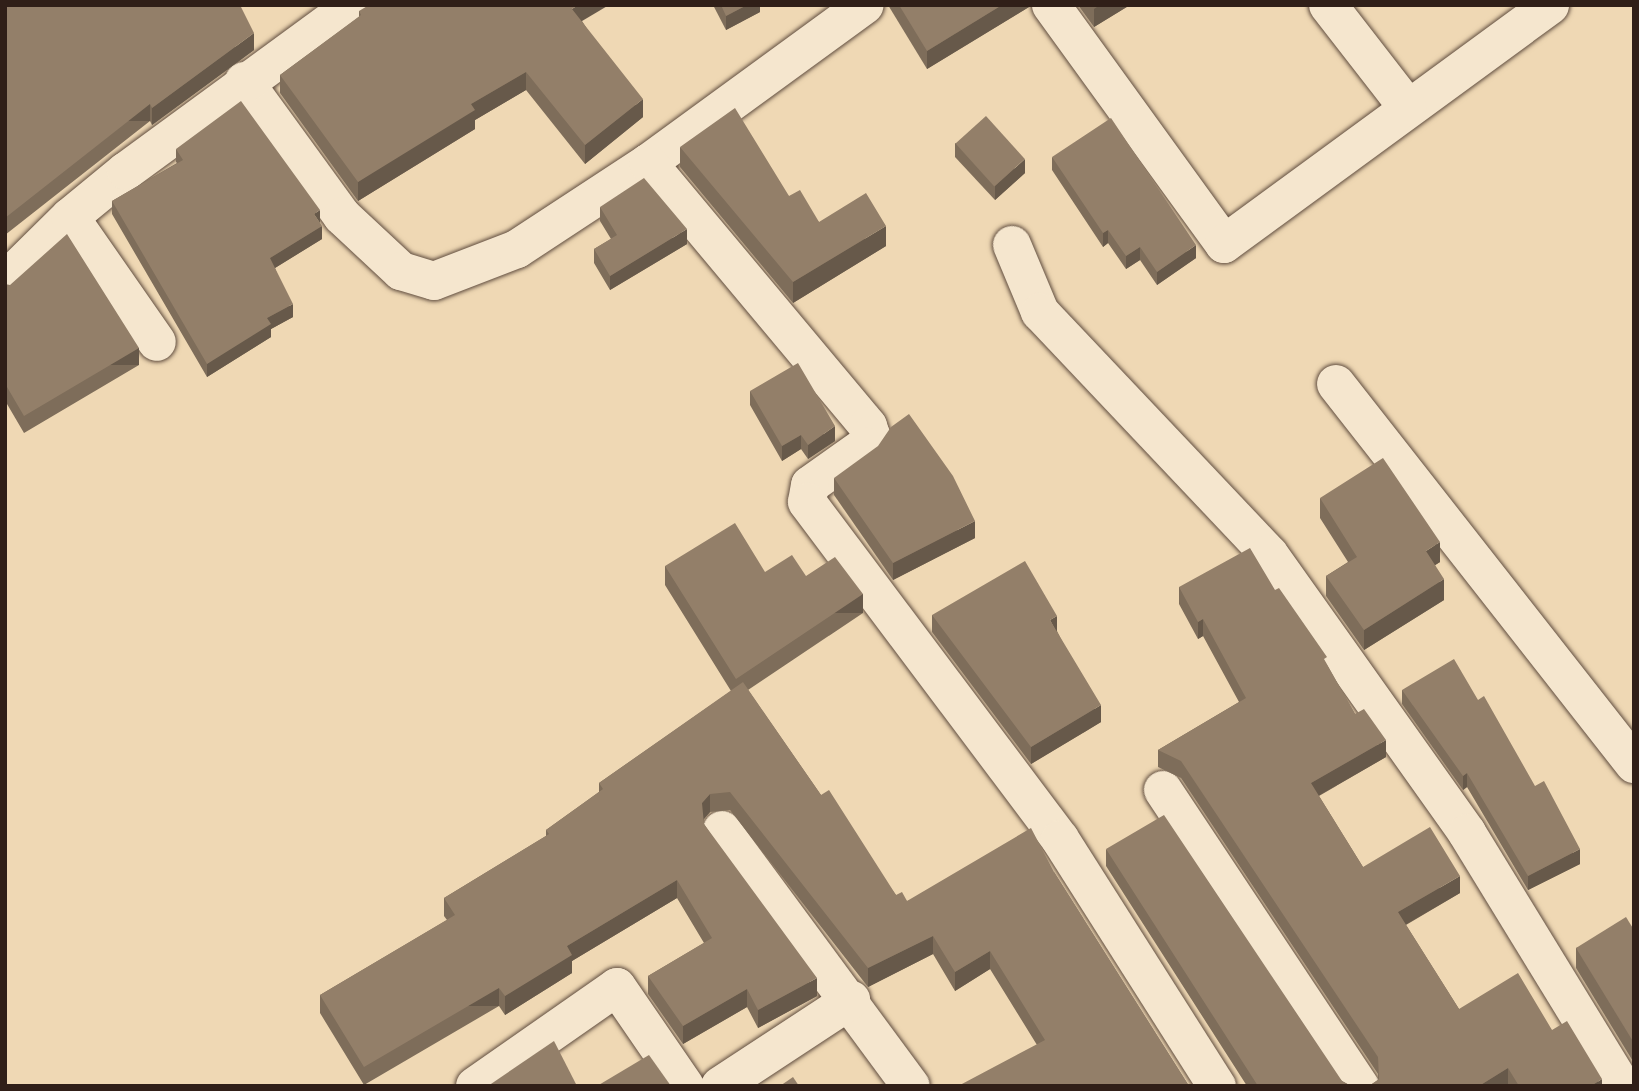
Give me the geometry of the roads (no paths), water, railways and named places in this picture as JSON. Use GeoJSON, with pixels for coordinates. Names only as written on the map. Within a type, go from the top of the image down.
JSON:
{"type":"FeatureCollection","features":[{"type":"Feature","properties":{"kind":"street"},"geometry":{"type":"LineString","coordinates":[[5,281],[70,217],[244,81],[353,5]]}},
{"type":"Feature","properties":{"kind":"street"},"geometry":{"type":"LineString","coordinates":[[244,81],[342,216],[401,271],[434,281],[517,249],[648,163],[865,5]]}},
{"type":"Feature","properties":{"kind":"street"},"geometry":{"type":"LineString","coordinates":[[1051,5],[1224,244],[1549,5]]}},
{"type":"Feature","properties":{"kind":"street"},"geometry":{"type":"LineString","coordinates":[[1328,5],[1408,108]]}},
{"type":"Feature","properties":{"kind":"street"},"geometry":{"type":"LineString","coordinates":[[648,163],[868,426],[871,435],[865,446],[810,485],[807,502],[1060,839],[1217,1086]]}},
{"type":"Feature","properties":{"kind":"street"},"geometry":{"type":"LineString","coordinates":[[70,217],[157,342]]}},
{"type":"Feature","properties":{"kind":"street"},"geometry":{"type":"LineString","coordinates":[[1012,245],[1041,312],[1269,554],[1467,833],[1622,1086]]}},
{"type":"Feature","properties":{"kind":"street"},"geometry":{"type":"LineString","coordinates":[[1336,383],[1634,764]]}},
{"type":"Feature","properties":{"kind":"street"},"geometry":{"type":"LineString","coordinates":[[1163,790],[1360,1086]]}},
{"type":"Feature","properties":{"kind":"street"},"geometry":{"type":"LineString","coordinates":[[722,830],[851,1000],[911,1086]]}},
{"type":"Feature","properties":{"kind":"street"},"geometry":{"type":"LineString","coordinates":[[475,1086],[617,987],[685,1086]]}},
{"type":"Feature","properties":{"kind":"street"},"geometry":{"type":"LineString","coordinates":[[720,1086],[851,1000]]}}]}
